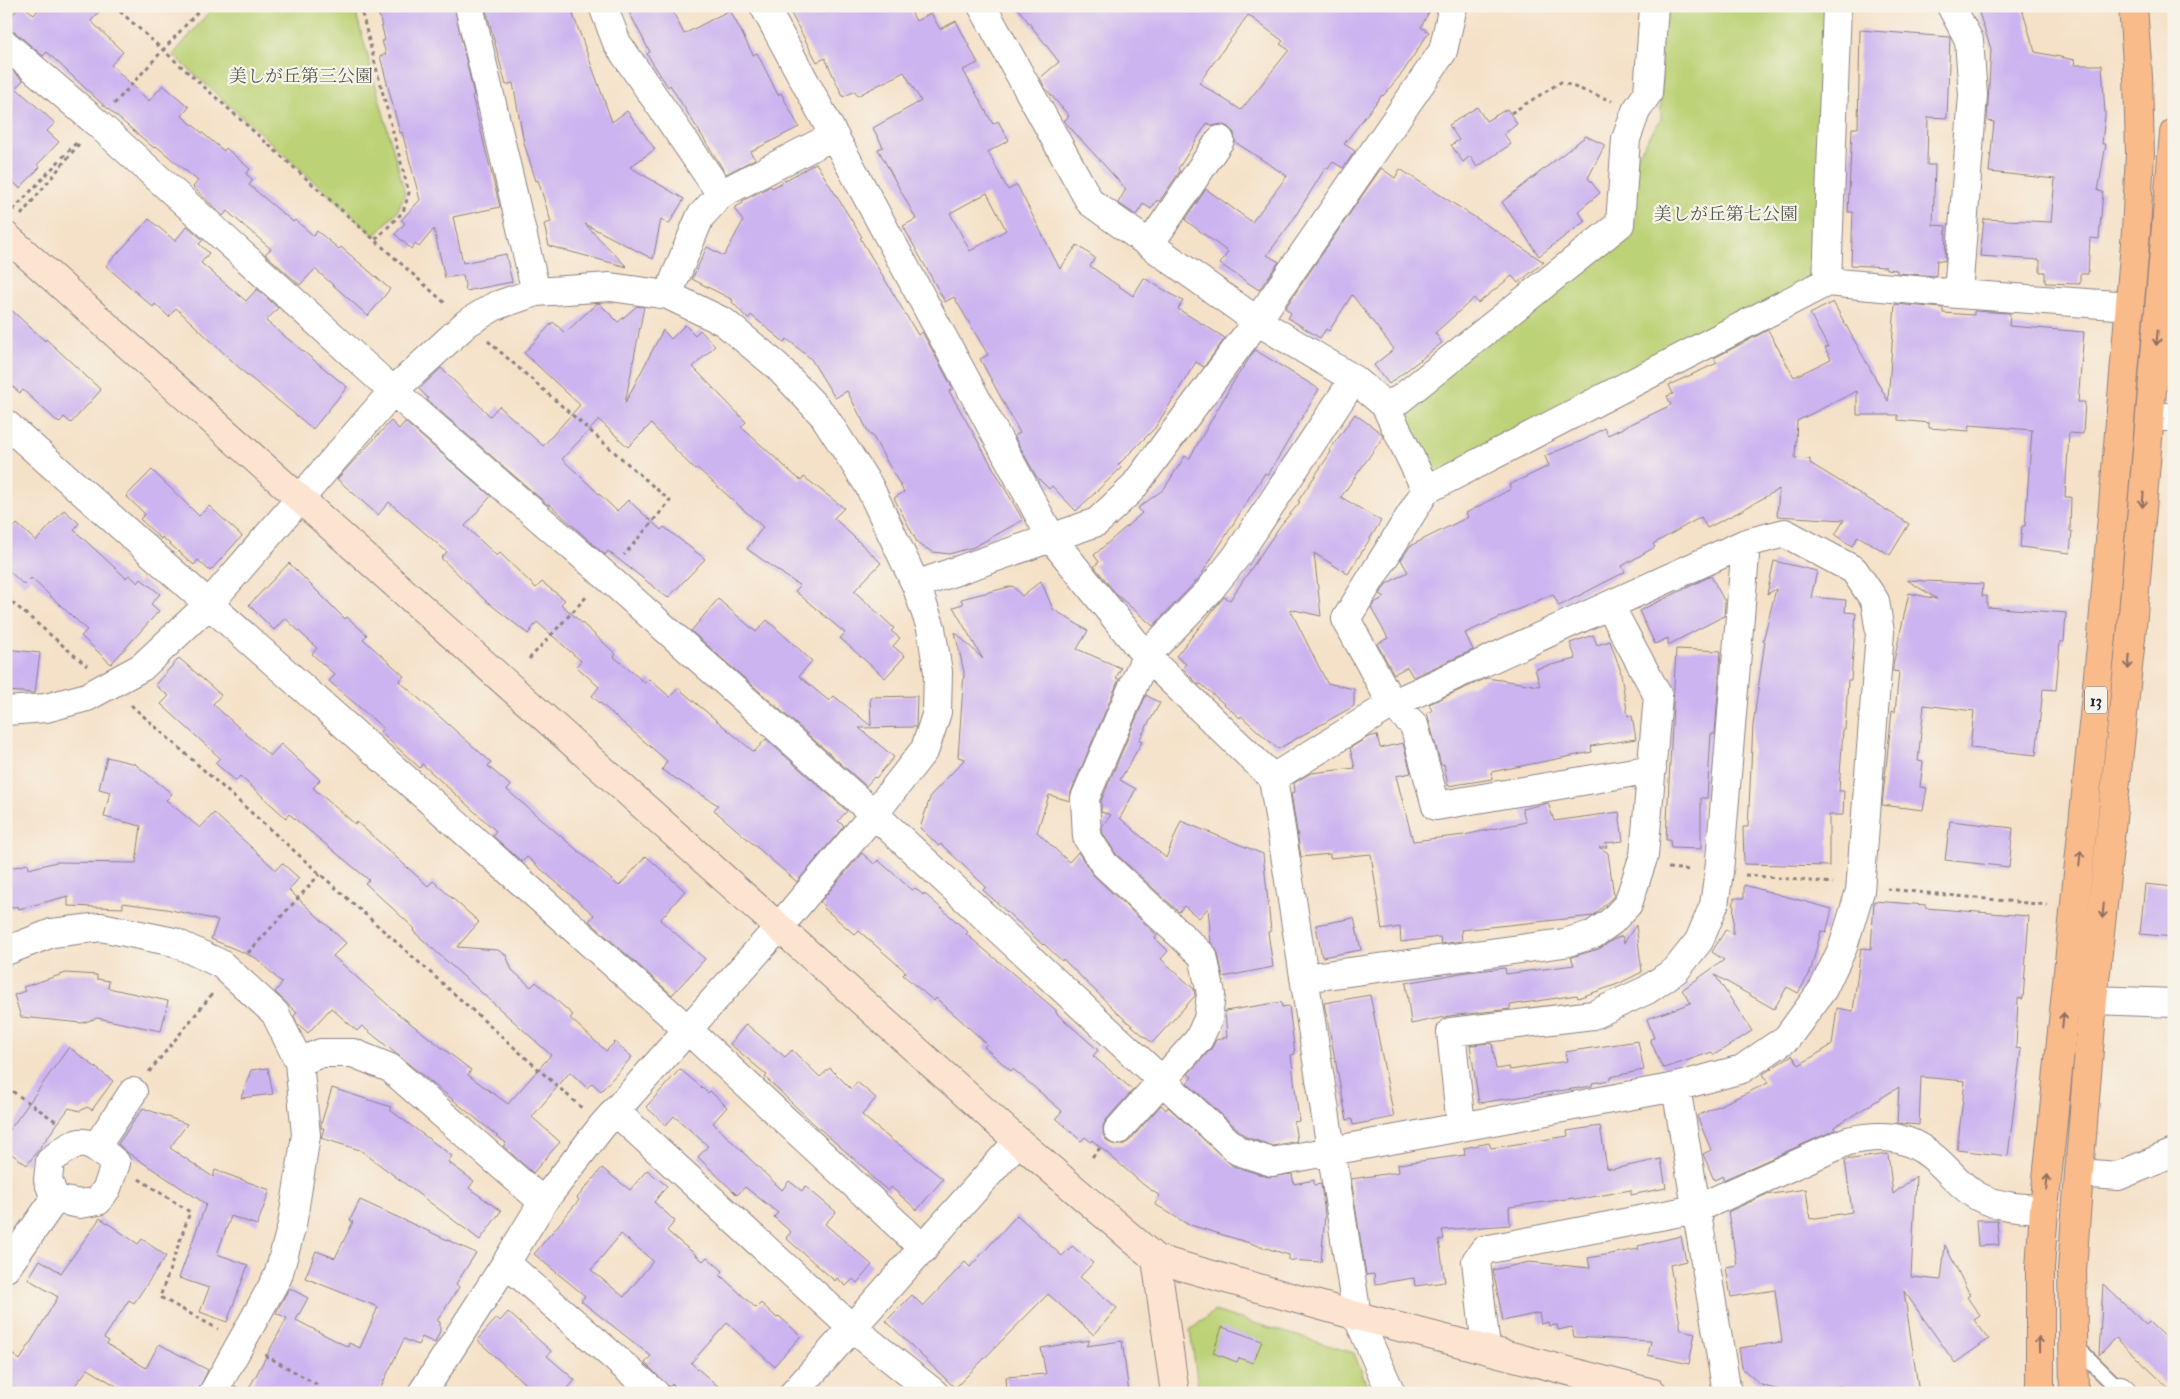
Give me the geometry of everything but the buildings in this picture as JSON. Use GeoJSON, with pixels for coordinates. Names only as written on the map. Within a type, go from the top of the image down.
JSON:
{"type":"FeatureCollection","features":[{"type":"Feature","properties":{"kind":"main road","name":"13"},"geometry":{"type":"LineString","coordinates":[[2040,1393],[2040,1268],[2044,1209],[2102,636],[2130,306],[2140,154],[2138,77],[2133,6]]}},
{"type":"Feature","properties":{"kind":"main road","name":"13"},"geometry":{"type":"LineString","coordinates":[[2074,1393],[2072,1270],[2079,1173],[2093,1000],[2131,638],[2162,417],[2174,133]]}},
{"type":"Feature","properties":{"kind":"street"},"geometry":{"type":"LineString","coordinates":[[469,6],[536,292]]}},
{"type":"Feature","properties":{"kind":"street"},"geometry":{"type":"LineString","coordinates":[[603,6],[617,43],[721,194]]}},
{"type":"Feature","properties":{"kind":"street"},"geometry":{"type":"LineString","coordinates":[[764,6],[1052,539],[1146,656],[1273,778],[1358,1316],[1391,1393]]}},
{"type":"Feature","properties":{"kind":"street"},"geometry":{"type":"LineString","coordinates":[[982,6],[1090,202],[1257,321],[1354,380],[1385,405],[1426,490]]}},
{"type":"Feature","properties":{"kind":"street"},"geometry":{"type":"LineString","coordinates":[[916,585],[1097,522],[1132,489],[1257,321],[1443,51],[1453,6]]}},
{"type":"Feature","properties":{"kind":"street"},"geometry":{"type":"LineString","coordinates":[[1385,405],[1399,400],[1620,224],[1626,139],[1636,111],[1648,93],[1654,6]]}},
{"type":"Feature","properties":{"kind":"street"},"geometry":{"type":"LineString","coordinates":[[1827,282],[1837,6]]}},
{"type":"Feature","properties":{"kind":"street"},"geometry":{"type":"LineString","coordinates":[[1950,6],[1969,40],[1973,95],[1958,294]]}},
{"type":"Feature","properties":{"kind":"street"},"geometry":{"type":"LineString","coordinates":[[6,45],[97,122],[393,391],[874,814],[1238,1151],[1272,1162],[1676,1087],[1742,1069],[1787,1038],[1823,988],[1839,955],[1860,886],[1880,632],[1875,601],[1854,570],[1785,533],[1746,543],[1392,704],[1273,778]]}},
{"type":"Feature","properties":{"kind":"street"},"geometry":{"type":"LineString","coordinates":[[668,296],[700,217],[721,194],[833,136]]}},
{"type":"Feature","properties":{"kind":"street"},"geometry":{"type":"LineString","coordinates":[[1150,244],[1220,140]]}},
{"type":"Feature","properties":{"kind":"street"},"geometry":{"type":"LineString","coordinates":[[13,221],[299,497],[1018,1141],[1156,1259],[1358,1316],[1486,1348],[1588,1384],[1653,1393]]}},
{"type":"Feature","properties":{"kind":"street"},"geometry":{"type":"LineString","coordinates":[[1652,769],[1436,806],[1414,725],[1392,704],[1346,619],[1426,490],[1827,282],[1958,294],[2130,306]]}},
{"type":"Feature","properties":{"kind":"street"},"geometry":{"type":"LineString","coordinates":[[6,711],[46,708],[87,697],[142,667],[208,605],[299,497],[393,391],[467,323],[495,306],[536,292],[610,287],[668,296],[724,322],[777,366],[824,416],[869,486],[916,585],[931,628],[938,672],[937,712],[925,749],[874,814],[779,927],[608,1119],[543,1202],[422,1393]]}},
{"type":"Feature","properties":{"kind":"street"},"geometry":{"type":"LineString","coordinates":[[1118,1130],[1199,1039],[1208,1019],[1211,994],[1203,956],[1104,864],[1087,837],[1085,798],[1146,656],[1208,592],[1236,557],[1354,380]]}},
{"type":"Feature","properties":{"kind":"street"},"geometry":{"type":"LineString","coordinates":[[6,424],[688,1029],[924,1249]]}},
{"type":"Feature","properties":{"kind":"street"},"geometry":{"type":"LineString","coordinates":[[1461,1126],[1451,1032],[1594,1015],[1647,990],[1676,970],[1699,942],[1714,905],[1719,872],[1746,543]]}},
{"type":"Feature","properties":{"kind":"street"},"geometry":{"type":"LineString","coordinates":[[1304,978],[1564,942],[1594,934],[1612,921],[1628,904],[1644,855],[1658,696],[1610,606]]}},
{"type":"Feature","properties":{"kind":"street"},"geometry":{"type":"LineString","coordinates":[[6,951],[52,933],[101,927],[174,942],[221,964],[274,1013],[299,1062],[306,1135],[292,1225],[278,1276],[213,1393]]}},
{"type":"Feature","properties":{"kind":"street"},"geometry":{"type":"LineString","coordinates":[[2093,1000],[2174,1003]]}},
{"type":"Feature","properties":{"kind":"street"},"geometry":{"type":"LineString","coordinates":[[299,1062],[321,1053],[353,1053],[390,1068],[543,1202]]}},
{"type":"Feature","properties":{"kind":"street"},"geometry":{"type":"LineString","coordinates":[[1676,1087],[1727,1393]]}},
{"type":"Feature","properties":{"kind":"street"},"geometry":{"type":"LineString","coordinates":[[56,1199],[80,1204],[98,1201],[107,1188],[99,1151],[133,1092]]}},
{"type":"Feature","properties":{"kind":"street"},"geometry":{"type":"LineString","coordinates":[[608,1119],[852,1327],[934,1393]]}},
{"type":"Feature","properties":{"kind":"street"},"geometry":{"type":"LineString","coordinates":[[1486,1348],[1476,1261],[1484,1250],[1696,1209],[1848,1141],[1872,1136],[1900,1138],[1924,1149],[1959,1183],[1976,1195],[1998,1204],[2044,1209]]}},
{"type":"Feature","properties":{"kind":"street"},"geometry":{"type":"LineString","coordinates":[[794,1393],[1018,1141]]}},
{"type":"Feature","properties":{"kind":"street"},"geometry":{"type":"LineString","coordinates":[[56,1199],[48,1180],[50,1161],[68,1146],[99,1151]]}},
{"type":"Feature","properties":{"kind":"street"},"geometry":{"type":"LineString","coordinates":[[2079,1173],[2118,1176],[2174,1153]]}},
{"type":"Feature","properties":{"kind":"street"},"geometry":{"type":"LineString","coordinates":[[6,1268],[56,1199]]}},
{"type":"Feature","properties":{"kind":"street"},"geometry":{"type":"LineString","coordinates":[[1156,1259],[1175,1393]]}},
{"type":"Feature","properties":{"kind":"street"},"geometry":{"type":"LineString","coordinates":[[506,1263],[655,1393]]}},
{"type":"Feature","properties":{"kind":"lane"},"geometry":{"type":"LineString","coordinates":[[2072,1343],[2122,1391]]}},
{"type":"Feature","properties":{"kind":"path"},"geometry":{"type":"LineString","coordinates":[[109,110],[203,6]]}},
{"type":"Feature","properties":{"kind":"path"},"geometry":{"type":"LineString","coordinates":[[360,6],[409,193],[403,212],[374,241]]}},
{"type":"Feature","properties":{"kind":"path"},"geometry":{"type":"LineString","coordinates":[[1510,113],[1561,82],[1636,111]]}},
{"type":"Feature","properties":{"kind":"path"},"geometry":{"type":"LineString","coordinates":[[13,221],[82,142]]}},
{"type":"Feature","properties":{"kind":"path"},"geometry":{"type":"LineString","coordinates":[[13,221],[75,144]]}},
{"type":"Feature","properties":{"kind":"path"},"geometry":{"type":"LineString","coordinates":[[6,596],[110,686],[320,874],[608,1119]]}},
{"type":"Feature","properties":{"kind":"path"},"geometry":{"type":"LineString","coordinates":[[1641,866],[2053,905]]}},
{"type":"Feature","properties":{"kind":"path"},"geometry":{"type":"LineString","coordinates":[[133,1092],[230,972],[320,874]]}},
{"type":"Feature","properties":{"kind":"path"},"geometry":{"type":"LineString","coordinates":[[6,1087],[190,1212],[160,1297],[316,1384],[311,1393]]}},
{"type":"Feature","properties":{"kind":"green space","name":"美しが丘第三公園"},"geometry":{"type":"Polygon","coordinates":[[[214,6],[354,6],[405,193],[398,210],[375,236],[173,55],[214,6]]]}},
{"type":"Feature","properties":{"kind":"green space","name":"美しが丘第七公園"},"geometry":{"type":"Polygon","coordinates":[[[1661,6],[1828,6],[1819,278],[1431,479],[1397,410],[1628,233],[1636,158],[1661,119],[1661,6]]]}},
{"type":"Feature","properties":{"kind":"green space"},"geometry":{"type":"Polygon","coordinates":[[[1214,1311],[1354,1353],[1370,1393],[1199,1393],[1190,1330],[1214,1311]]]}}]}
